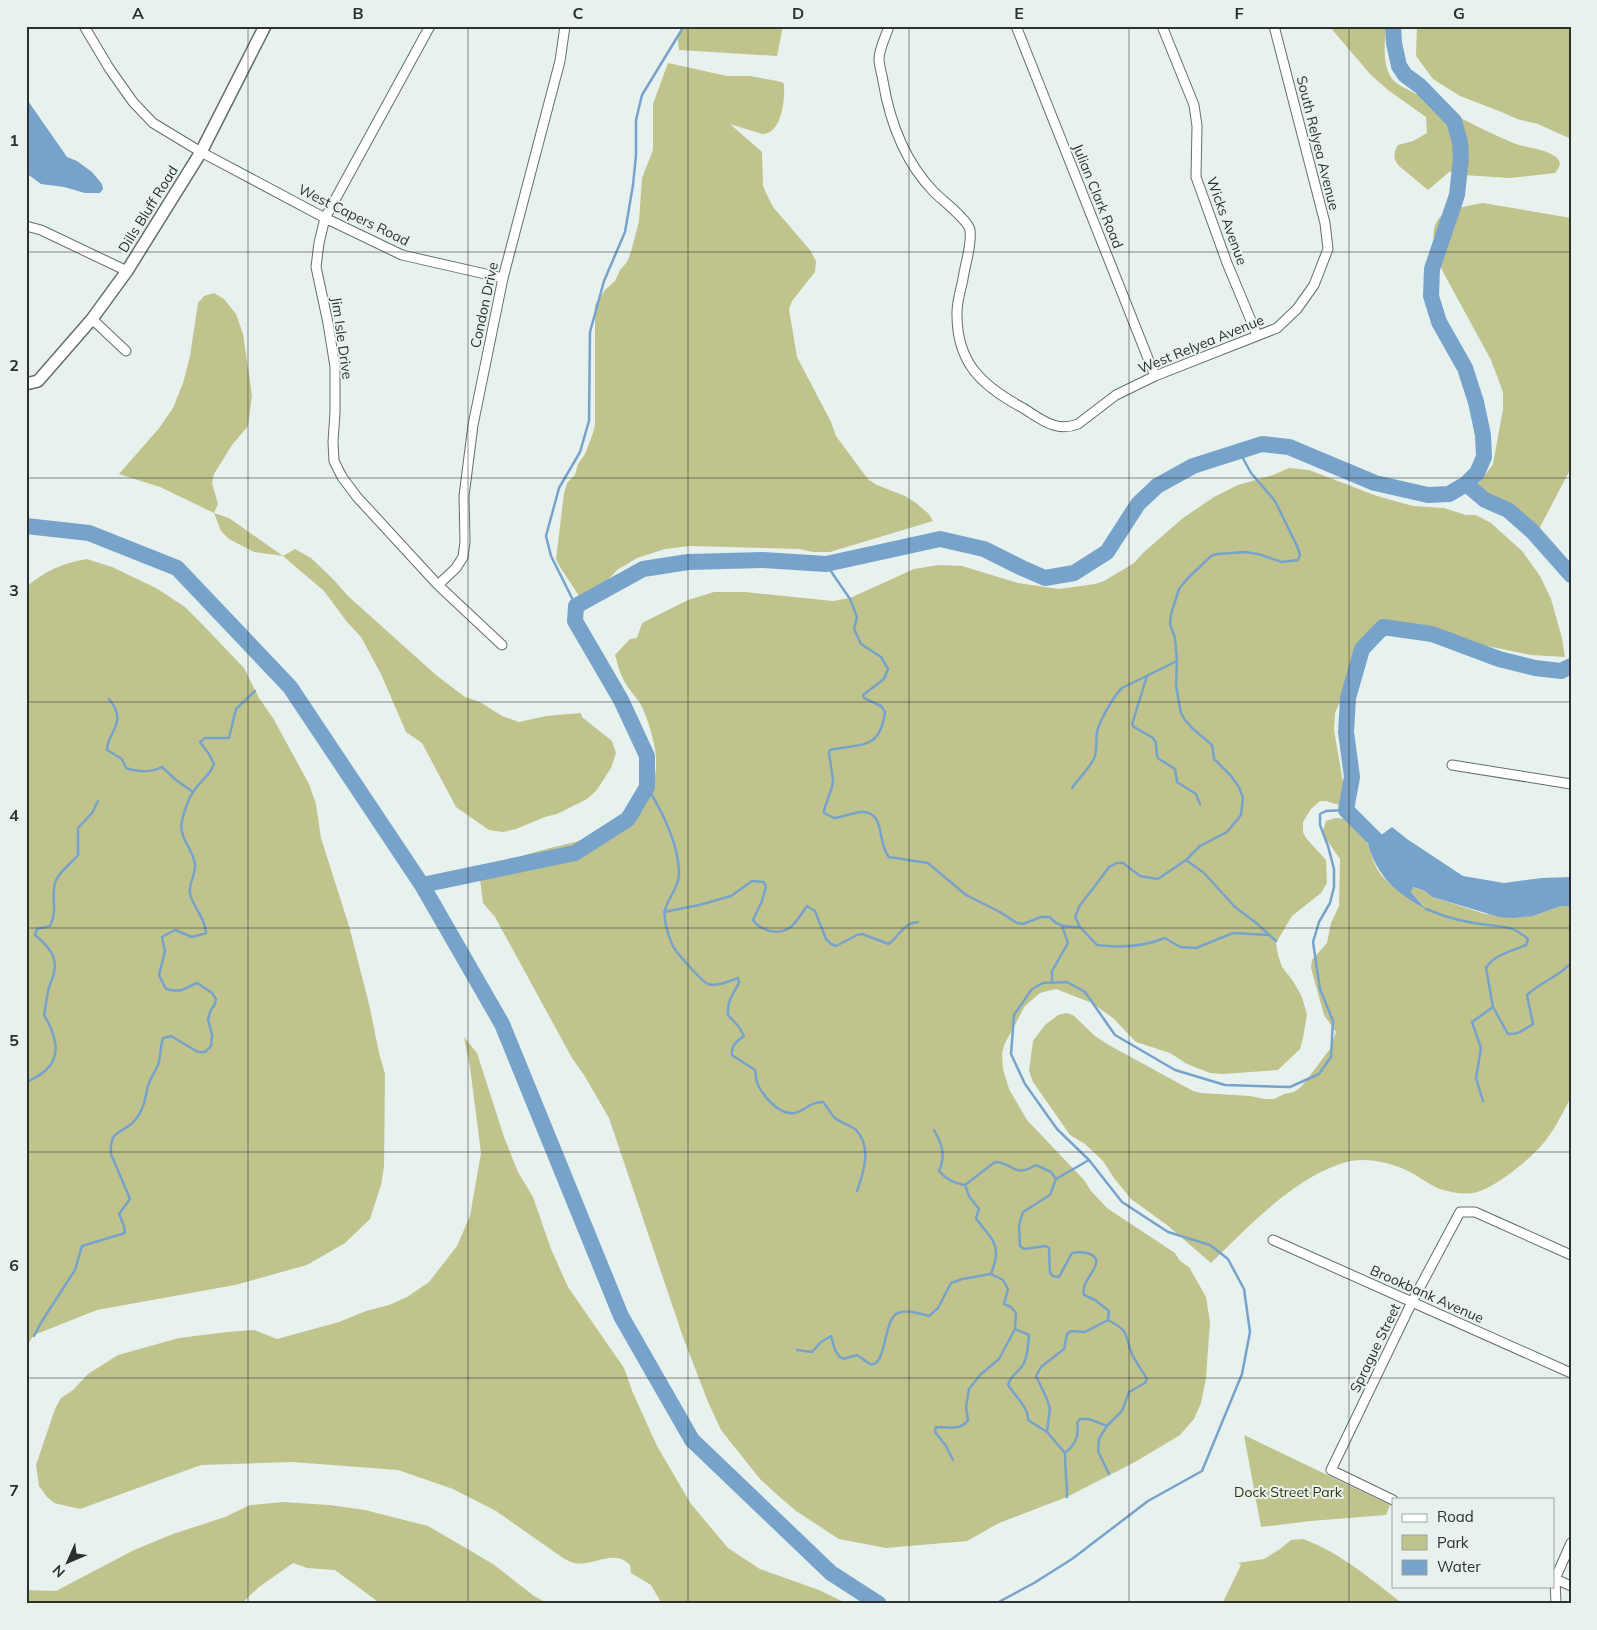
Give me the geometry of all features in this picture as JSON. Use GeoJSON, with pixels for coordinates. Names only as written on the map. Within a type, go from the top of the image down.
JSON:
{"type":"FeatureCollection","features":[{"type":"Feature","properties":{"kind":"street","name":"West Capers Road"},"geometry":{"type":"LineString","coordinates":[[84,26],[108,68],[133,102],[153,123],[201,152],[325,218],[402,255],[503,278]]}},
{"type":"Feature","properties":{"kind":"street","name":"Dills Bluff Road"},"geometry":{"type":"LineString","coordinates":[[26,384],[38,381],[92,319],[127,271],[201,152],[265,26]]}},
{"type":"Feature","properties":{"kind":"street","name":"Jim Isle Drive"},"geometry":{"type":"LineString","coordinates":[[430,26],[325,218],[319,243],[316,267],[335,367],[336,412],[332,442],[334,461],[342,477],[357,496],[438,585],[502,645]]}},
{"type":"Feature","properties":{"kind":"street","name":"Condon Drive"},"geometry":{"type":"LineString","coordinates":[[438,585],[456,568],[463,557],[465,542],[464,496],[473,425],[503,278],[560,61],[565,26]]}},
{"type":"Feature","properties":{"kind":"street","name":"West Relyea Avenue"},"geometry":{"type":"LineString","coordinates":[[889,26],[879,58],[887,105],[905,153],[922,179],[963,218],[970,229],[969,245],[957,311],[958,336],[976,375],[998,395],[1059,428],[1071,427],[1078,424],[1116,395],[1155,376],[1277,328],[1297,309],[1314,286],[1322,267]]}},
{"type":"Feature","properties":{"kind":"street","name":"Julian Clark Road"},"geometry":{"type":"LineString","coordinates":[[1016,26],[1155,376]]}},
{"type":"Feature","properties":{"kind":"street","name":"Wicks Avenue"},"geometry":{"type":"LineString","coordinates":[[1162,26],[1194,105],[1197,126],[1196,176],[1226,263],[1257,335]]}},
{"type":"Feature","properties":{"kind":"street","name":"South Relyea Avenue"},"geometry":{"type":"LineString","coordinates":[[1274,26],[1325,222],[1328,249],[1322,267]]}},
{"type":"Feature","properties":{"kind":"street"},"geometry":{"type":"LineString","coordinates":[[26,226],[41,230],[127,271]]}},
{"type":"Feature","properties":{"kind":"street"},"geometry":{"type":"LineString","coordinates":[[92,319],[126,351]]}},
{"type":"Feature","properties":{"kind":"street"},"geometry":{"type":"LineString","coordinates":[[1452,765],[1571,784]]}},
{"type":"Feature","properties":{"kind":"street","name":"Sprague Street"},"geometry":{"type":"LineString","coordinates":[[1392,1500],[1331,1470],[1412,1302],[1460,1212],[1475,1212],[1571,1255]]}},
{"type":"Feature","properties":{"kind":"street","name":"Brookbank Avenue"},"geometry":{"type":"LineString","coordinates":[[1273,1240],[1571,1373]]}},
{"type":"Feature","properties":{"kind":"street"},"geometry":{"type":"LineString","coordinates":[[1556,1604],[1554,1579],[1571,1544]]}},
{"type":"Feature","properties":{"kind":"street"},"geometry":{"type":"LineString","coordinates":[[1554,1579],[1571,1586]]}},
{"type":"Feature","properties":{"kind":"green space"},"geometry":{"type":"Polygon","coordinates":[[[681,26],[783,26],[777,56],[679,50],[678,40],[681,26]]]}},
{"type":"Feature","properties":{"kind":"green space"},"geometry":{"type":"Polygon","coordinates":[[[1329,26],[1386,26],[1385,62],[1390,75],[1396,83],[1491,133],[1516,144],[1552,154],[1559,161],[1558,169],[1555,173],[1510,178],[1463,175],[1454,171],[1449,172],[1428,190],[1399,166],[1394,156],[1398,145],[1413,141],[1427,133],[1426,117],[1388,90],[1371,75],[1329,26]]]}},
{"type":"Feature","properties":{"kind":"green space"},"geometry":{"type":"Polygon","coordinates":[[[1417,26],[1571,26],[1571,139],[1538,124],[1517,119],[1460,96],[1433,79],[1416,56],[1417,26]]]}},
{"type":"Feature","properties":{"kind":"green space"},"geometry":{"type":"Polygon","coordinates":[[[668,63],[727,76],[750,76],[784,84],[781,115],[774,128],[769,132],[762,134],[730,124],[762,152],[763,186],[768,197],[773,207],[810,250],[816,261],[815,272],[792,301],[789,309],[797,357],[831,422],[836,436],[869,480],[916,503],[929,514],[933,521],[830,552],[813,552],[799,549],[690,546],[665,549],[637,558],[617,570],[585,605],[556,559],[564,493],[567,483],[575,475],[578,464],[585,454],[595,425],[595,305],[605,290],[615,281],[631,252],[639,221],[642,178],[653,150],[653,104],[668,63]]]}},
{"type":"Feature","properties":{"kind":"green space"},"geometry":{"type":"Polygon","coordinates":[[[1483,203],[1571,218],[1571,468],[1539,529],[1502,501],[1474,490],[1493,464],[1503,409],[1503,392],[1491,360],[1443,272],[1435,247],[1434,230],[1436,222],[1449,211],[1483,203]]]}},
{"type":"Feature","properties":{"kind":"green space"},"geometry":{"type":"Polygon","coordinates":[[[214,293],[224,299],[236,314],[243,334],[252,395],[248,426],[232,445],[214,474],[212,483],[218,504],[214,513],[160,487],[119,474],[160,427],[173,408],[183,383],[190,356],[198,303],[204,296],[214,293]]]}},
{"type":"Feature","properties":{"kind":"green space"},"geometry":{"type":"Polygon","coordinates":[[[1289,468],[1309,470],[1377,496],[1413,506],[1444,508],[1466,515],[1476,515],[1491,523],[1522,551],[1540,576],[1551,599],[1562,638],[1565,657],[1531,655],[1482,645],[1440,631],[1414,627],[1388,635],[1367,650],[1335,713],[1334,730],[1346,799],[1342,805],[1320,801],[1311,809],[1303,822],[1303,832],[1306,838],[1326,860],[1327,883],[1321,893],[1292,916],[1276,943],[1282,967],[1302,997],[1307,1015],[1300,1049],[1278,1070],[1223,1074],[1210,1073],[1187,1064],[1170,1053],[1136,1042],[1113,1018],[1092,1003],[1056,989],[1040,993],[1025,1006],[1005,1043],[1002,1053],[1003,1069],[1009,1089],[1027,1120],[1084,1180],[1091,1191],[1107,1208],[1175,1253],[1180,1261],[1189,1267],[1206,1297],[1210,1322],[1206,1378],[1201,1403],[1194,1419],[1180,1435],[1135,1462],[1067,1497],[999,1523],[967,1541],[886,1548],[839,1539],[796,1511],[774,1492],[760,1479],[721,1430],[683,1337],[609,1118],[572,1058],[495,917],[483,903],[480,879],[489,871],[515,858],[601,833],[629,814],[646,797],[655,775],[656,758],[654,743],[643,710],[624,681],[615,655],[630,639],[637,638],[642,623],[688,600],[714,592],[745,592],[833,601],[850,598],[914,569],[939,565],[962,566],[1018,583],[1059,589],[1095,584],[1104,581],[1134,563],[1183,518],[1214,497],[1238,485],[1273,475],[1289,468]]]}},
{"type":"Feature","properties":{"kind":"green space"},"geometry":{"type":"Polygon","coordinates":[[[214,513],[229,518],[283,556],[254,552],[229,539],[221,531],[214,513]]]}},
{"type":"Feature","properties":{"kind":"green space"},"geometry":{"type":"Polygon","coordinates":[[[295,549],[311,558],[348,596],[436,675],[465,697],[480,702],[502,716],[519,722],[546,716],[581,713],[582,717],[612,741],[616,753],[611,768],[596,791],[587,799],[557,814],[503,832],[489,830],[456,807],[422,743],[406,732],[381,674],[361,637],[347,622],[324,591],[283,556],[295,549]]]}},
{"type":"Feature","properties":{"kind":"green space"},"geometry":{"type":"Polygon","coordinates":[[[87,559],[112,567],[156,588],[185,607],[202,624],[244,668],[259,698],[273,718],[309,784],[316,804],[321,838],[349,926],[385,1074],[384,1167],[381,1185],[370,1219],[345,1243],[307,1265],[235,1285],[97,1310],[34,1335],[26,1347],[26,587],[54,568],[87,559]]]}},
{"type":"Feature","properties":{"kind":"green space"},"geometry":{"type":"Polygon","coordinates":[[[1335,818],[1347,820],[1355,824],[1366,839],[1377,868],[1383,877],[1397,889],[1425,907],[1411,892],[1412,887],[1425,891],[1432,897],[1485,914],[1533,916],[1561,906],[1571,907],[1571,1097],[1553,1130],[1540,1147],[1524,1163],[1485,1189],[1469,1193],[1451,1192],[1438,1188],[1411,1172],[1393,1165],[1372,1161],[1351,1161],[1331,1167],[1293,1189],[1258,1218],[1211,1263],[1167,1225],[1131,1199],[1103,1161],[1085,1144],[1070,1135],[1033,1082],[1029,1071],[1033,1041],[1045,1025],[1058,1015],[1066,1013],[1073,1015],[1095,1036],[1107,1044],[1193,1091],[1265,1099],[1274,1099],[1294,1092],[1302,1086],[1330,1049],[1336,1032],[1324,1015],[1311,968],[1312,960],[1327,943],[1331,923],[1339,906],[1340,859],[1322,833],[1326,821],[1335,818]]]}},
{"type":"Feature","properties":{"kind":"green space"},"geometry":{"type":"Polygon","coordinates":[[[464,1037],[477,1053],[504,1137],[518,1172],[533,1197],[551,1249],[568,1287],[624,1368],[657,1446],[691,1504],[728,1548],[760,1569],[819,1590],[848,1604],[662,1604],[651,1585],[631,1573],[630,1565],[624,1560],[610,1558],[581,1564],[571,1562],[496,1511],[453,1489],[398,1470],[292,1462],[201,1465],[80,1509],[54,1503],[39,1486],[36,1465],[55,1409],[61,1398],[73,1390],[88,1374],[118,1355],[179,1338],[227,1332],[254,1330],[277,1339],[339,1322],[366,1311],[389,1305],[407,1297],[429,1282],[457,1246],[470,1216],[481,1153],[470,1067],[464,1037]]]}},
{"type":"Feature","properties":{"kind":"green space","name":"Dock Street Park"},"geometry":{"type":"Polygon","coordinates":[[[1244,1435],[1390,1505],[1386,1515],[1261,1527],[1244,1435]]]}},
{"type":"Feature","properties":{"kind":"green space"},"geometry":{"type":"Polygon","coordinates":[[[283,1502],[365,1510],[428,1526],[493,1564],[534,1596],[549,1604],[381,1604],[335,1570],[307,1568],[293,1563],[259,1587],[241,1604],[26,1604],[26,1590],[56,1591],[134,1550],[173,1534],[225,1517],[250,1505],[283,1502]]]}},
{"type":"Feature","properties":{"kind":"green space"},"geometry":{"type":"Polygon","coordinates":[[[1303,1539],[1343,1559],[1403,1604],[1222,1604],[1241,1565],[1238,1563],[1264,1559],[1291,1540],[1303,1539]]]}},
{"type":"Feature","properties":{"kind":"water"},"geometry":{"type":"Polygon","coordinates":[[[26,98],[67,157],[77,161],[92,172],[102,184],[103,189],[100,193],[85,193],[64,187],[41,184],[26,173],[26,98]]]}},
{"type":"Feature","properties":{"kind":"water"},"geometry":{"type":"Polygon","coordinates":[[[1392,827],[1463,876],[1504,883],[1542,878],[1571,877],[1571,907],[1561,906],[1533,916],[1499,917],[1432,897],[1425,891],[1413,887],[1411,892],[1426,909],[1397,890],[1383,875],[1372,856],[1368,845],[1392,827]]]}},
{"type":"Feature","properties":{"kind":"waterway"},"geometry":{"type":"LineString","coordinates":[[576,606],[551,556],[546,536],[559,488],[580,452],[589,421],[590,332],[604,281],[625,232],[636,155],[636,120],[642,95],[684,26]]}},
{"type":"Feature","properties":{"kind":"waterway"},"geometry":{"type":"LineString","coordinates":[[422,885],[575,853],[628,819],[647,787],[647,756],[621,700],[575,621],[576,606],[643,569],[688,562],[763,560],[826,564],[940,539],[984,549],[1045,578],[1074,573],[1107,552],[1138,504],[1157,486],[1193,466],[1262,444],[1289,447],[1375,483],[1428,495],[1449,494],[1466,484],[1477,473],[1484,457],[1483,435],[1476,402],[1465,368],[1439,322],[1431,296],[1432,269],[1457,195],[1461,158],[1460,142],[1454,121],[1420,86],[1405,75],[1399,66],[1394,43],[1393,26]]}},
{"type":"Feature","properties":{"kind":"waterway"},"geometry":{"type":"LineString","coordinates":[[1239,451],[1251,473],[1275,501],[1300,555],[1298,560],[1282,562],[1245,552],[1211,556],[1179,589],[1171,614],[1170,624],[1175,638],[1177,661],[1176,686],[1181,713],[1193,729],[1212,745],[1214,759],[1239,787],[1243,798],[1241,815],[1227,832],[1200,846],[1186,860],[1158,879],[1140,876],[1123,863],[1117,863],[1109,867],[1080,905],[1075,917],[1080,927],[1097,945],[1106,946],[1140,945],[1165,938],[1180,947],[1196,948],[1233,933],[1270,935]]}},
{"type":"Feature","properties":{"kind":"waterway"},"geometry":{"type":"LineString","coordinates":[[1466,484],[1485,500],[1508,510],[1532,531],[1571,575]]}},
{"type":"Feature","properties":{"kind":"waterway"},"geometry":{"type":"LineString","coordinates":[[26,526],[89,533],[177,568],[290,687],[422,885],[502,1024],[621,1316],[692,1440],[831,1573],[879,1604]]}},
{"type":"Feature","properties":{"kind":"waterway"},"geometry":{"type":"LineString","coordinates":[[826,564],[850,599],[857,617],[854,629],[861,644],[881,657],[888,669],[884,679],[863,695],[864,698],[881,706],[885,712],[879,733],[867,743],[830,750],[833,780],[824,813],[834,818],[861,812],[869,813],[878,822],[885,852],[889,857],[928,863],[966,895],[1017,923],[1023,924],[1041,917],[1050,917],[1060,925],[1080,927]]}},
{"type":"Feature","properties":{"kind":"waterway"},"geometry":{"type":"LineString","coordinates":[[1391,855],[1346,810],[1352,777],[1346,732],[1348,698],[1362,649],[1383,627],[1432,634],[1499,659],[1535,668],[1561,671],[1571,666]]}},
{"type":"Feature","properties":{"kind":"waterway"},"geometry":{"type":"LineString","coordinates":[[1072,788],[1095,756],[1098,728],[1107,709],[1119,691],[1177,661]]}},
{"type":"Feature","properties":{"kind":"waterway"},"geometry":{"type":"LineString","coordinates":[[1147,676],[1132,724],[1153,738],[1156,743],[1159,759],[1175,769],[1177,782],[1196,794],[1200,804]]}},
{"type":"Feature","properties":{"kind":"waterway"},"geometry":{"type":"LineString","coordinates":[[34,1336],[75,1270],[82,1246],[125,1233],[119,1214],[130,1199],[111,1154],[112,1139],[118,1132],[131,1124],[141,1111],[149,1083],[158,1065],[163,1038],[171,1036],[198,1052],[205,1052],[211,1046],[212,1035],[208,1019],[216,999],[212,993],[197,983],[185,989],[166,989],[159,975],[165,951],[162,937],[175,930],[192,937],[206,933],[204,923],[190,894],[195,864],[182,832],[182,821],[191,795],[210,772],[214,764],[200,742],[205,738],[229,738],[236,709],[255,691]]}},
{"type":"Feature","properties":{"kind":"waterway"},"geometry":{"type":"LineString","coordinates":[[109,699],[115,707],[117,721],[107,750],[122,759],[126,768],[144,771],[162,767],[193,792]]}},
{"type":"Feature","properties":{"kind":"waterway"},"geometry":{"type":"LineString","coordinates":[[647,787],[668,828],[678,861],[678,883],[666,906],[665,915],[667,930],[674,948],[695,973],[708,984],[719,984],[738,978],[739,983],[729,1002],[728,1015],[744,1036],[734,1046],[732,1055],[755,1070],[756,1080],[764,1095],[778,1108],[788,1113],[794,1113],[814,1103],[823,1102],[835,1118],[856,1130],[864,1144],[865,1152],[864,1168],[857,1191]]}},
{"type":"Feature","properties":{"kind":"waterway"},"geometry":{"type":"LineString","coordinates":[[26,1083],[46,1070],[51,1064],[55,1050],[54,1035],[44,1015],[55,966],[50,951],[35,935],[37,929],[50,926],[54,915],[55,883],[62,872],[78,855],[78,828],[92,813],[98,801]]}},
{"type":"Feature","properties":{"kind":"waterway"},"geometry":{"type":"LineString","coordinates":[[995,1604],[1034,1583],[1072,1559],[1148,1501],[1202,1471],[1242,1374],[1250,1332],[1244,1289],[1228,1259],[1210,1245],[1168,1232],[1122,1202],[1089,1160],[1057,1129],[1025,1084],[1011,1054],[1014,1015],[1032,989],[1043,983],[1067,982],[1085,992],[1115,1035],[1175,1070],[1225,1085],[1290,1087],[1319,1074],[1331,1057],[1333,1021],[1320,989],[1313,942],[1319,922],[1330,903],[1334,887],[1334,869],[1320,825],[1320,814],[1326,811],[1346,810]]}},
{"type":"Feature","properties":{"kind":"waterway"},"geometry":{"type":"LineString","coordinates":[[1186,860],[1204,873],[1235,907],[1276,941]]}},
{"type":"Feature","properties":{"kind":"waterway"},"geometry":{"type":"LineString","coordinates":[[664,912],[731,896],[752,881],[764,882],[766,887],[753,920],[760,927],[770,931],[777,932],[788,929],[796,922],[807,906],[815,911],[826,939],[836,946],[862,934],[889,944],[905,927],[918,922]]}},
{"type":"Feature","properties":{"kind":"waterway"},"geometry":{"type":"LineString","coordinates":[[1426,909],[1464,921],[1509,928],[1528,939],[1526,945],[1499,956],[1486,968],[1493,1007],[1508,1034],[1518,1033],[1533,1024],[1527,995],[1571,963]]}},
{"type":"Feature","properties":{"kind":"waterway"},"geometry":{"type":"LineString","coordinates":[[1052,982],[1052,971],[1068,943],[1062,926]]}},
{"type":"Feature","properties":{"kind":"waterway"},"geometry":{"type":"LineString","coordinates":[[1483,1101],[1476,1078],[1481,1048],[1472,1022],[1493,1007]]}},
{"type":"Feature","properties":{"kind":"waterway"},"geometry":{"type":"LineString","coordinates":[[934,1130],[943,1155],[939,1171],[951,1181],[965,1185]]}},
{"type":"Feature","properties":{"kind":"waterway"},"geometry":{"type":"LineString","coordinates":[[1089,1160],[1056,1179],[1050,1195],[1023,1212],[1019,1225],[1020,1246],[1024,1249],[1046,1246],[1049,1248],[1050,1273],[1053,1276],[1059,1277],[1072,1253],[1081,1252],[1094,1256],[1096,1264],[1085,1284],[1084,1295],[1095,1300],[1109,1311],[1108,1320]]}},
{"type":"Feature","properties":{"kind":"waterway"},"geometry":{"type":"LineString","coordinates":[[965,1185],[995,1162],[1006,1164],[1018,1170],[1028,1169],[1036,1165],[1051,1172],[1056,1179]]}},
{"type":"Feature","properties":{"kind":"waterway"},"geometry":{"type":"LineString","coordinates":[[965,1185],[969,1196],[979,1209],[976,1218],[992,1239],[996,1249],[996,1259],[991,1274]]}},
{"type":"Feature","properties":{"kind":"waterway"},"geometry":{"type":"LineString","coordinates":[[797,1350],[812,1352],[821,1342],[831,1336],[836,1352],[843,1359],[857,1355],[870,1364],[875,1363],[882,1351],[893,1317],[898,1313],[910,1312],[929,1316],[938,1308],[951,1283],[962,1279],[991,1274],[1003,1280],[1008,1289],[1004,1304],[1011,1307],[1016,1313],[1015,1329],[999,1359],[980,1375],[969,1389],[966,1407],[968,1420],[958,1427],[936,1427],[935,1432],[946,1446],[953,1460]]}},
{"type":"Feature","properties":{"kind":"waterway"},"geometry":{"type":"LineString","coordinates":[[1108,1320],[1116,1324],[1126,1334],[1129,1347],[1147,1379],[1145,1383],[1129,1392],[1122,1411],[1107,1426],[1099,1439],[1098,1451],[1109,1474]]}},
{"type":"Feature","properties":{"kind":"waterway"},"geometry":{"type":"LineString","coordinates":[[1047,1431],[1050,1409],[1036,1376],[1041,1367],[1064,1349],[1067,1334],[1071,1331],[1085,1332],[1108,1320]]}},
{"type":"Feature","properties":{"kind":"waterway"},"geometry":{"type":"LineString","coordinates":[[1015,1329],[1029,1335],[1028,1349],[1024,1363],[1011,1378],[1008,1385],[1024,1407],[1028,1420],[1047,1432],[1065,1453],[1067,1497]]}},
{"type":"Feature","properties":{"kind":"waterway"},"geometry":{"type":"LineString","coordinates":[[1065,1453],[1076,1440],[1078,1432],[1077,1423],[1080,1419],[1089,1419],[1107,1426]]}}]}
